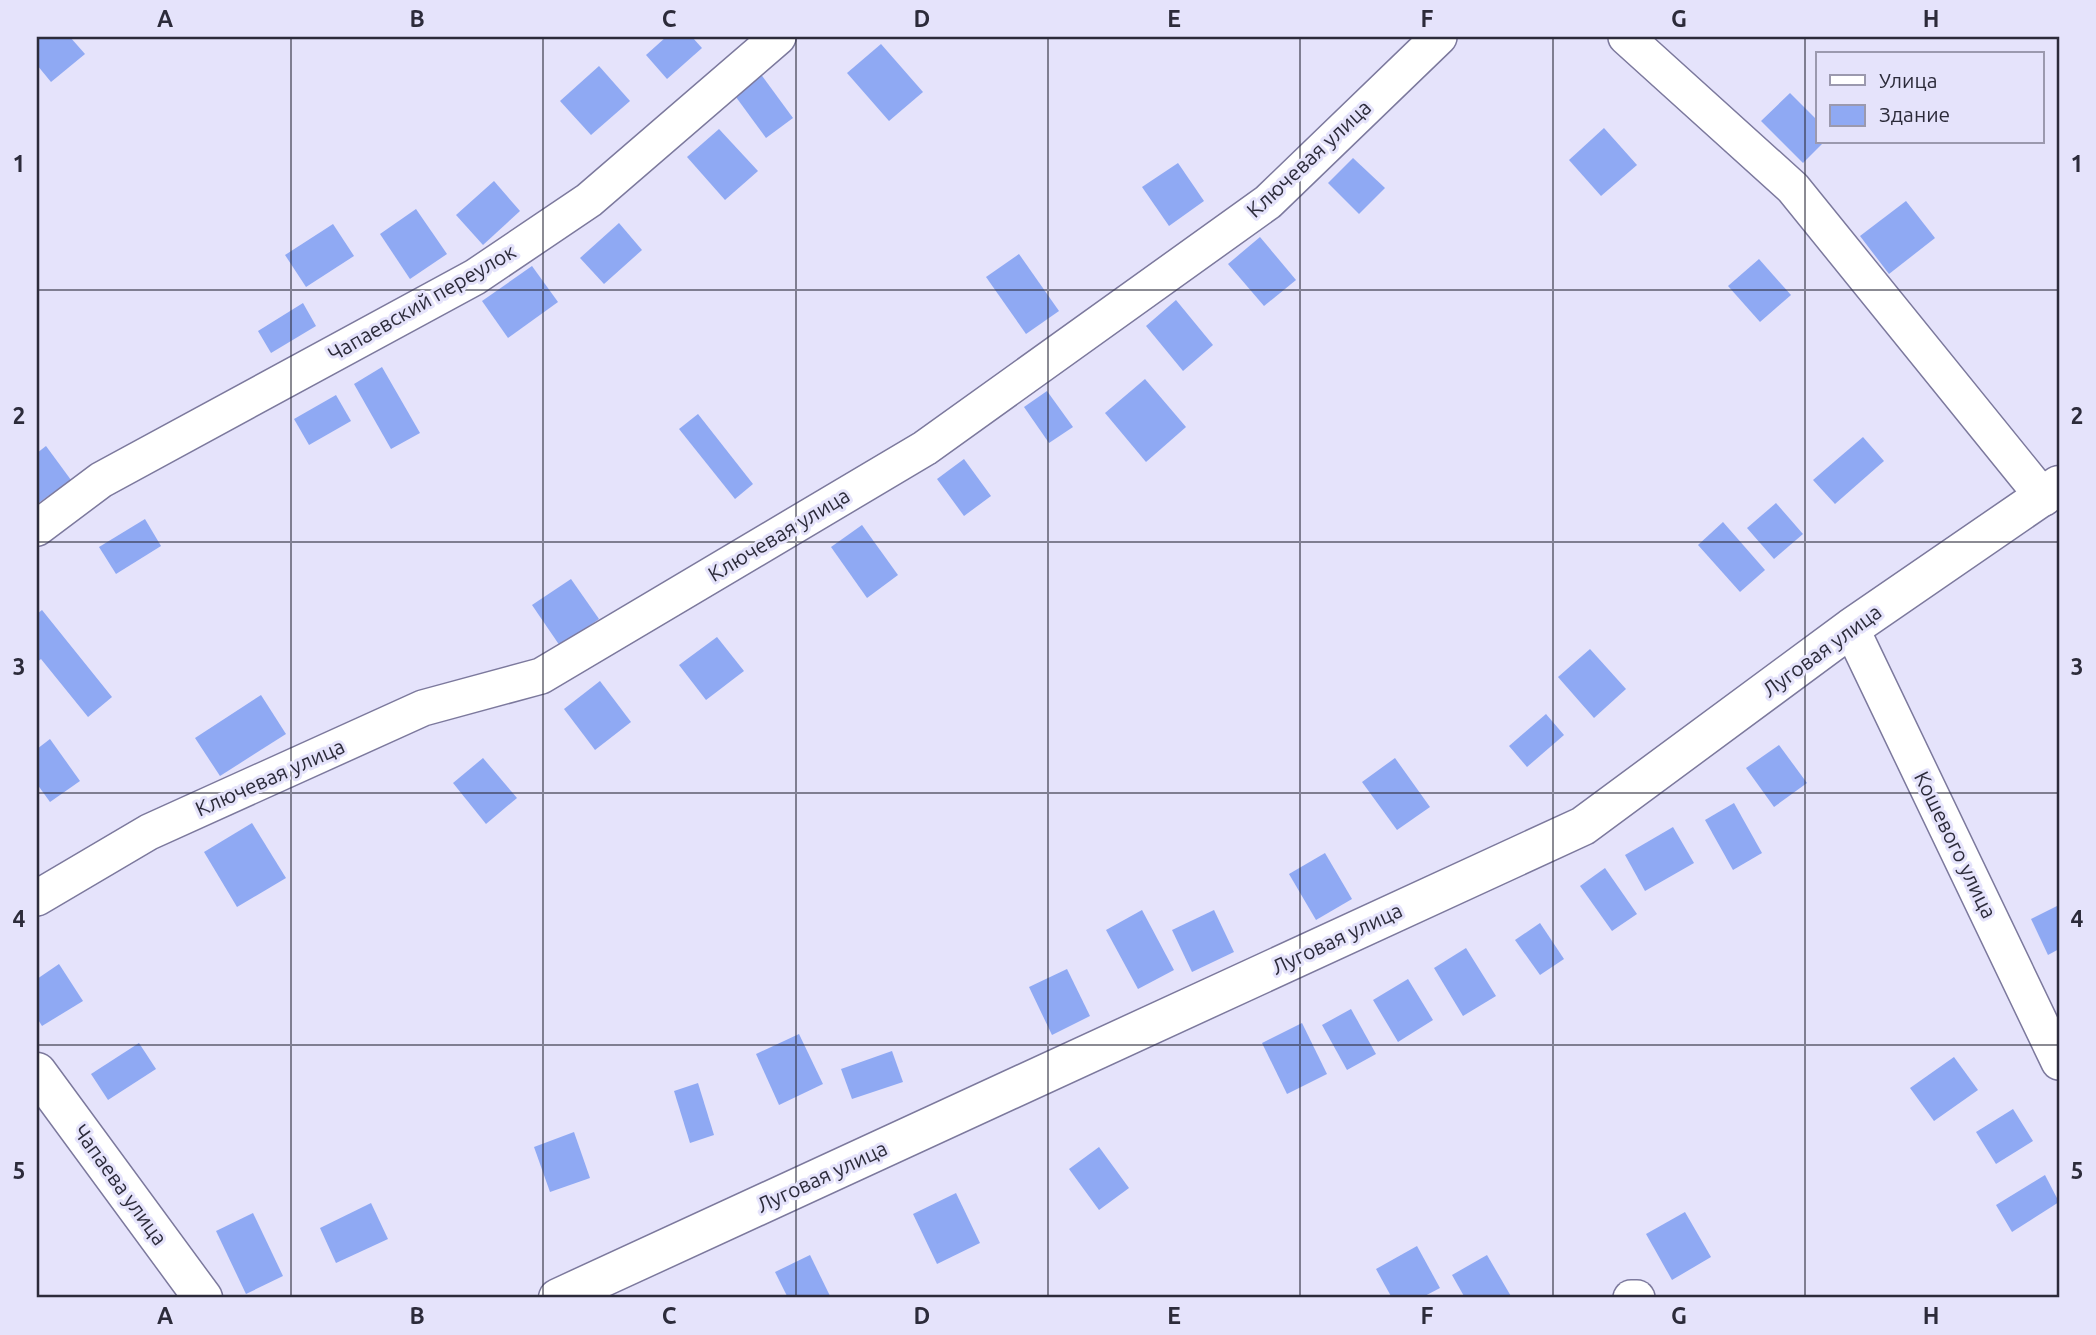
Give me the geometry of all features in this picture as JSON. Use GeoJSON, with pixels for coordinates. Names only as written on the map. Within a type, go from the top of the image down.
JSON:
{"type":"FeatureCollection","features":[{"type":"Feature","properties":{"kind":"street","name":"Чапаевский переулок"},"geometry":{"type":"LineString","coordinates":[[37,528],[101,480],[475,277],[589,200],[778,37]]}},
{"type":"Feature","properties":{"kind":"street","name":"Ключевая улица"},"geometry":{"type":"LineString","coordinates":[[37,898],[149,832],[423,708],[541,676],[925,448],[1268,202],[1439,37]]}},
{"type":"Feature","properties":{"kind":"street"},"geometry":{"type":"LineString","coordinates":[[1626,37],[1793,188],[2052,491]]}},
{"type":"Feature","properties":{"kind":"street","name":"Луговая улица"},"geometry":{"type":"LineString","coordinates":[[558,1298],[1583,825],[1851,628],[2052,491]]}},
{"type":"Feature","properties":{"kind":"street","name":"Кошевого улица"},"geometry":{"type":"LineString","coordinates":[[1851,628],[2059,1062]]}},
{"type":"Feature","properties":{"kind":"street","name":"Чапаева улица"},"geometry":{"type":"LineString","coordinates":[[37,1072],[203,1298]]}},
{"type":"Feature","properties":{"kind":"building"},"geometry":{"type":"Polygon","coordinates":[[[37,37],[70,37],[85,54],[51,82],[37,65],[37,37]]]}},
{"type":"Feature","properties":{"kind":"building"},"geometry":{"type":"Polygon","coordinates":[[[666,37],[692,37],[702,48],[667,79],[646,55],[666,37]]]}},
{"type":"Feature","properties":{"kind":"building"},"geometry":{"type":"Polygon","coordinates":[[[881,44],[923,92],[889,121],[847,73],[881,44]]]}},
{"type":"Feature","properties":{"kind":"building"},"geometry":{"type":"Polygon","coordinates":[[[599,66],[630,101],[591,135],[560,101],[599,66]]]}},
{"type":"Feature","properties":{"kind":"building"},"geometry":{"type":"Polygon","coordinates":[[[760,73],[793,118],[766,138],[733,93],[760,73]]]}},
{"type":"Feature","properties":{"kind":"building"},"geometry":{"type":"Polygon","coordinates":[[[1790,93],[1816,119],[1816,144],[1822,144],[1803,163],[1761,121],[1790,93]]]}},
{"type":"Feature","properties":{"kind":"building"},"geometry":{"type":"Polygon","coordinates":[[[1604,128],[1637,165],[1601,196],[1569,160],[1604,128]]]}},
{"type":"Feature","properties":{"kind":"building"},"geometry":{"type":"Polygon","coordinates":[[[719,129],[758,171],[725,200],[687,157],[719,129]]]}},
{"type":"Feature","properties":{"kind":"building"},"geometry":{"type":"Polygon","coordinates":[[[1353,158],[1385,188],[1359,214],[1328,183],[1353,158]]]}},
{"type":"Feature","properties":{"kind":"building"},"geometry":{"type":"Polygon","coordinates":[[[1178,163],[1204,201],[1169,226],[1142,187],[1178,163]]]}},
{"type":"Feature","properties":{"kind":"building"},"geometry":{"type":"Polygon","coordinates":[[[494,181],[520,211],[483,245],[456,215],[494,181]]]}},
{"type":"Feature","properties":{"kind":"building"},"geometry":{"type":"Polygon","coordinates":[[[1906,201],[1935,238],[1889,274],[1860,236],[1906,201]]]}},
{"type":"Feature","properties":{"kind":"building"},"geometry":{"type":"Polygon","coordinates":[[[416,209],[447,254],[410,279],[380,234],[416,209]]]}},
{"type":"Feature","properties":{"kind":"building"},"geometry":{"type":"Polygon","coordinates":[[[619,223],[642,250],[604,284],[580,258],[619,223]]]}},
{"type":"Feature","properties":{"kind":"building"},"geometry":{"type":"Polygon","coordinates":[[[333,224],[354,256],[306,287],[285,255],[333,224]]]}},
{"type":"Feature","properties":{"kind":"building"},"geometry":{"type":"Polygon","coordinates":[[[1260,237],[1296,280],[1264,306],[1228,264],[1260,237]]]}},
{"type":"Feature","properties":{"kind":"building"},"geometry":{"type":"Polygon","coordinates":[[[1019,254],[1059,311],[1026,334],[986,277],[1019,254]]]}},
{"type":"Feature","properties":{"kind":"building"},"geometry":{"type":"Polygon","coordinates":[[[1759,259],[1791,295],[1760,322],[1728,286],[1759,259]]]}},
{"type":"Feature","properties":{"kind":"building"},"geometry":{"type":"Polygon","coordinates":[[[532,266],[558,302],[508,338],[482,301],[532,266]]]}},
{"type":"Feature","properties":{"kind":"building"},"geometry":{"type":"Polygon","coordinates":[[[1176,300],[1213,345],[1183,371],[1146,326],[1176,300]]]}},
{"type":"Feature","properties":{"kind":"building"},"geometry":{"type":"Polygon","coordinates":[[[303,303],[316,326],[271,353],[258,331],[303,303]]]}},
{"type":"Feature","properties":{"kind":"building"},"geometry":{"type":"Polygon","coordinates":[[[382,367],[420,433],[391,449],[354,384],[382,367]]]}},
{"type":"Feature","properties":{"kind":"building"},"geometry":{"type":"Polygon","coordinates":[[[1145,379],[1186,427],[1146,462],[1105,413],[1145,379]]]}},
{"type":"Feature","properties":{"kind":"building"},"geometry":{"type":"Polygon","coordinates":[[[1047,391],[1073,427],[1049,443],[1024,407],[1047,391]]]}},
{"type":"Feature","properties":{"kind":"building"},"geometry":{"type":"Polygon","coordinates":[[[336,395],[351,421],[309,445],[294,419],[336,395]]]}},
{"type":"Feature","properties":{"kind":"building"},"geometry":{"type":"Polygon","coordinates":[[[698,414],[753,484],[735,499],[679,429],[698,414]]]}},
{"type":"Feature","properties":{"kind":"building"},"geometry":{"type":"Polygon","coordinates":[[[1863,437],[1884,461],[1835,504],[1813,480],[1863,437]]]}},
{"type":"Feature","properties":{"kind":"building"},"geometry":{"type":"Polygon","coordinates":[[[46,446],[71,480],[37,504],[37,453],[46,446]]]}},
{"type":"Feature","properties":{"kind":"building"},"geometry":{"type":"Polygon","coordinates":[[[964,459],[991,496],[964,516],[937,479],[964,459]]]}},
{"type":"Feature","properties":{"kind":"building"},"geometry":{"type":"Polygon","coordinates":[[[1776,503],[1803,534],[1774,559],[1747,528],[1776,503]]]}},
{"type":"Feature","properties":{"kind":"building"},"geometry":{"type":"Polygon","coordinates":[[[145,519],[161,546],[116,574],[99,547],[145,519]]]}},
{"type":"Feature","properties":{"kind":"building"},"geometry":{"type":"Polygon","coordinates":[[[1723,522],[1765,570],[1740,592],[1698,545],[1723,522]]]}},
{"type":"Feature","properties":{"kind":"building"},"geometry":{"type":"Polygon","coordinates":[[[862,525],[898,575],[867,598],[831,547],[862,525]]]}},
{"type":"Feature","properties":{"kind":"building"},"geometry":{"type":"Polygon","coordinates":[[[571,579],[599,619],[560,646],[532,605],[571,579]]]}},
{"type":"Feature","properties":{"kind":"building"},"geometry":{"type":"Polygon","coordinates":[[[42,610],[112,697],[88,717],[41,659],[37,662],[37,614],[42,610]]]}},
{"type":"Feature","properties":{"kind":"building"},"geometry":{"type":"Polygon","coordinates":[[[717,637],[744,671],[706,700],[679,665],[717,637]]]}},
{"type":"Feature","properties":{"kind":"building"},"geometry":{"type":"Polygon","coordinates":[[[1590,649],[1626,689],[1594,718],[1558,677],[1590,649]]]}},
{"type":"Feature","properties":{"kind":"building"},"geometry":{"type":"Polygon","coordinates":[[[600,681],[631,722],[595,750],[564,709],[600,681]]]}},
{"type":"Feature","properties":{"kind":"building"},"geometry":{"type":"Polygon","coordinates":[[[261,695],[286,734],[220,776],[195,738],[261,695]]]}},
{"type":"Feature","properties":{"kind":"building"},"geometry":{"type":"Polygon","coordinates":[[[1546,714],[1564,735],[1527,767],[1509,746],[1546,714]]]}},
{"type":"Feature","properties":{"kind":"building"},"geometry":{"type":"Polygon","coordinates":[[[50,739],[80,781],[50,802],[37,784],[37,749],[50,739]]]}},
{"type":"Feature","properties":{"kind":"building"},"geometry":{"type":"Polygon","coordinates":[[[1779,745],[1807,783],[1774,807],[1746,768],[1779,745]]]}},
{"type":"Feature","properties":{"kind":"building"},"geometry":{"type":"Polygon","coordinates":[[[483,758],[517,798],[486,824],[453,783],[483,758]]]}},
{"type":"Feature","properties":{"kind":"building"},"geometry":{"type":"Polygon","coordinates":[[[1395,758],[1430,807],[1397,830],[1362,782],[1395,758]]]}},
{"type":"Feature","properties":{"kind":"building"},"geometry":{"type":"Polygon","coordinates":[[[1734,803],[1762,853],[1733,870],[1705,820],[1734,803]]]}},
{"type":"Feature","properties":{"kind":"building"},"geometry":{"type":"Polygon","coordinates":[[[252,823],[286,878],[237,907],[204,852],[252,823]]]}},
{"type":"Feature","properties":{"kind":"building"},"geometry":{"type":"Polygon","coordinates":[[[1673,827],[1694,863],[1645,891],[1625,855],[1673,827]]]}},
{"type":"Feature","properties":{"kind":"building"},"geometry":{"type":"Polygon","coordinates":[[[1325,853],[1352,899],[1316,920],[1289,874],[1325,853]]]}},
{"type":"Feature","properties":{"kind":"building"},"geometry":{"type":"Polygon","coordinates":[[[1605,868],[1637,914],[1612,931],[1580,886],[1605,868]]]}},
{"type":"Feature","properties":{"kind":"building"},"geometry":{"type":"Polygon","coordinates":[[[2059,905],[2059,949],[2048,955],[2031,919],[2059,905]]]}},
{"type":"Feature","properties":{"kind":"building"},"geometry":{"type":"Polygon","coordinates":[[[1142,910],[1174,970],[1138,989],[1106,930],[1142,910]]]}},
{"type":"Feature","properties":{"kind":"building"},"geometry":{"type":"Polygon","coordinates":[[[1214,910],[1234,952],[1192,972],[1172,930],[1214,910]]]}},
{"type":"Feature","properties":{"kind":"building"},"geometry":{"type":"Polygon","coordinates":[[[1540,923],[1564,959],[1540,975],[1515,940],[1540,923]]]}},
{"type":"Feature","properties":{"kind":"building"},"geometry":{"type":"Polygon","coordinates":[[[1466,948],[1496,996],[1463,1016],[1434,968],[1466,948]]]}},
{"type":"Feature","properties":{"kind":"building"},"geometry":{"type":"Polygon","coordinates":[[[59,964],[83,1001],[42,1026],[37,1018],[37,979],[59,964]]]}},
{"type":"Feature","properties":{"kind":"building"},"geometry":{"type":"Polygon","coordinates":[[[1067,969],[1090,1016],[1052,1035],[1029,987],[1067,969]]]}},
{"type":"Feature","properties":{"kind":"building"},"geometry":{"type":"Polygon","coordinates":[[[1408,979],[1433,1020],[1398,1042],[1373,1000],[1408,979]]]}},
{"type":"Feature","properties":{"kind":"building"},"geometry":{"type":"Polygon","coordinates":[[[1351,1009],[1376,1054],[1347,1070],[1322,1025],[1351,1009]]]}},
{"type":"Feature","properties":{"kind":"building"},"geometry":{"type":"Polygon","coordinates":[[[1302,1023],[1327,1074],[1287,1094],[1262,1043],[1302,1023]]]}},
{"type":"Feature","properties":{"kind":"building"},"geometry":{"type":"Polygon","coordinates":[[[799,1034],[823,1084],[779,1105],[756,1054],[799,1034]]]}},
{"type":"Feature","properties":{"kind":"building"},"geometry":{"type":"Polygon","coordinates":[[[139,1043],[156,1069],[108,1100],[91,1074],[139,1043]]]}},
{"type":"Feature","properties":{"kind":"building"},"geometry":{"type":"Polygon","coordinates":[[[892,1051],[903,1082],[852,1099],[841,1069],[892,1051]]]}},
{"type":"Feature","properties":{"kind":"building"},"geometry":{"type":"Polygon","coordinates":[[[1954,1057],[1978,1090],[1934,1121],[1910,1088],[1954,1057]]]}},
{"type":"Feature","properties":{"kind":"building"},"geometry":{"type":"Polygon","coordinates":[[[698,1083],[714,1135],[690,1143],[674,1091],[698,1083]]]}},
{"type":"Feature","properties":{"kind":"building"},"geometry":{"type":"Polygon","coordinates":[[[2013,1109],[2033,1141],[1996,1164],[1976,1132],[2013,1109]]]}},
{"type":"Feature","properties":{"kind":"building"},"geometry":{"type":"Polygon","coordinates":[[[574,1132],[590,1178],[550,1192],[534,1147],[574,1132]]]}},
{"type":"Feature","properties":{"kind":"building"},"geometry":{"type":"Polygon","coordinates":[[[1099,1147],[1129,1188],[1099,1210],[1069,1169],[1099,1147]]]}},
{"type":"Feature","properties":{"kind":"building"},"geometry":{"type":"Polygon","coordinates":[[[2045,1175],[2059,1202],[2012,1232],[1996,1205],[2045,1175]]]}},
{"type":"Feature","properties":{"kind":"building"},"geometry":{"type":"Polygon","coordinates":[[[956,1193],[980,1243],[937,1264],[913,1214],[956,1193]]]}},
{"type":"Feature","properties":{"kind":"building"},"geometry":{"type":"Polygon","coordinates":[[[371,1203],[388,1239],[336,1263],[320,1228],[371,1203]]]}},
{"type":"Feature","properties":{"kind":"building"},"geometry":{"type":"Polygon","coordinates":[[[1685,1212],[1711,1257],[1672,1280],[1646,1234],[1685,1212]]]}},
{"type":"Feature","properties":{"kind":"building"},"geometry":{"type":"Polygon","coordinates":[[[253,1213],[283,1276],[246,1294],[216,1231],[253,1213]]]}},
{"type":"Feature","properties":{"kind":"building"},"geometry":{"type":"Polygon","coordinates":[[[1417,1246],[1440,1288],[1421,1298],[1392,1298],[1376,1269],[1417,1246]]]}},
{"type":"Feature","properties":{"kind":"building"},"geometry":{"type":"Polygon","coordinates":[[[810,1255],[831,1298],[788,1298],[775,1272],[810,1255]]]}},
{"type":"Feature","properties":{"kind":"building"},"geometry":{"type":"Polygon","coordinates":[[[1487,1255],[1512,1298],[1465,1298],[1452,1275],[1487,1255]]]}}]}
